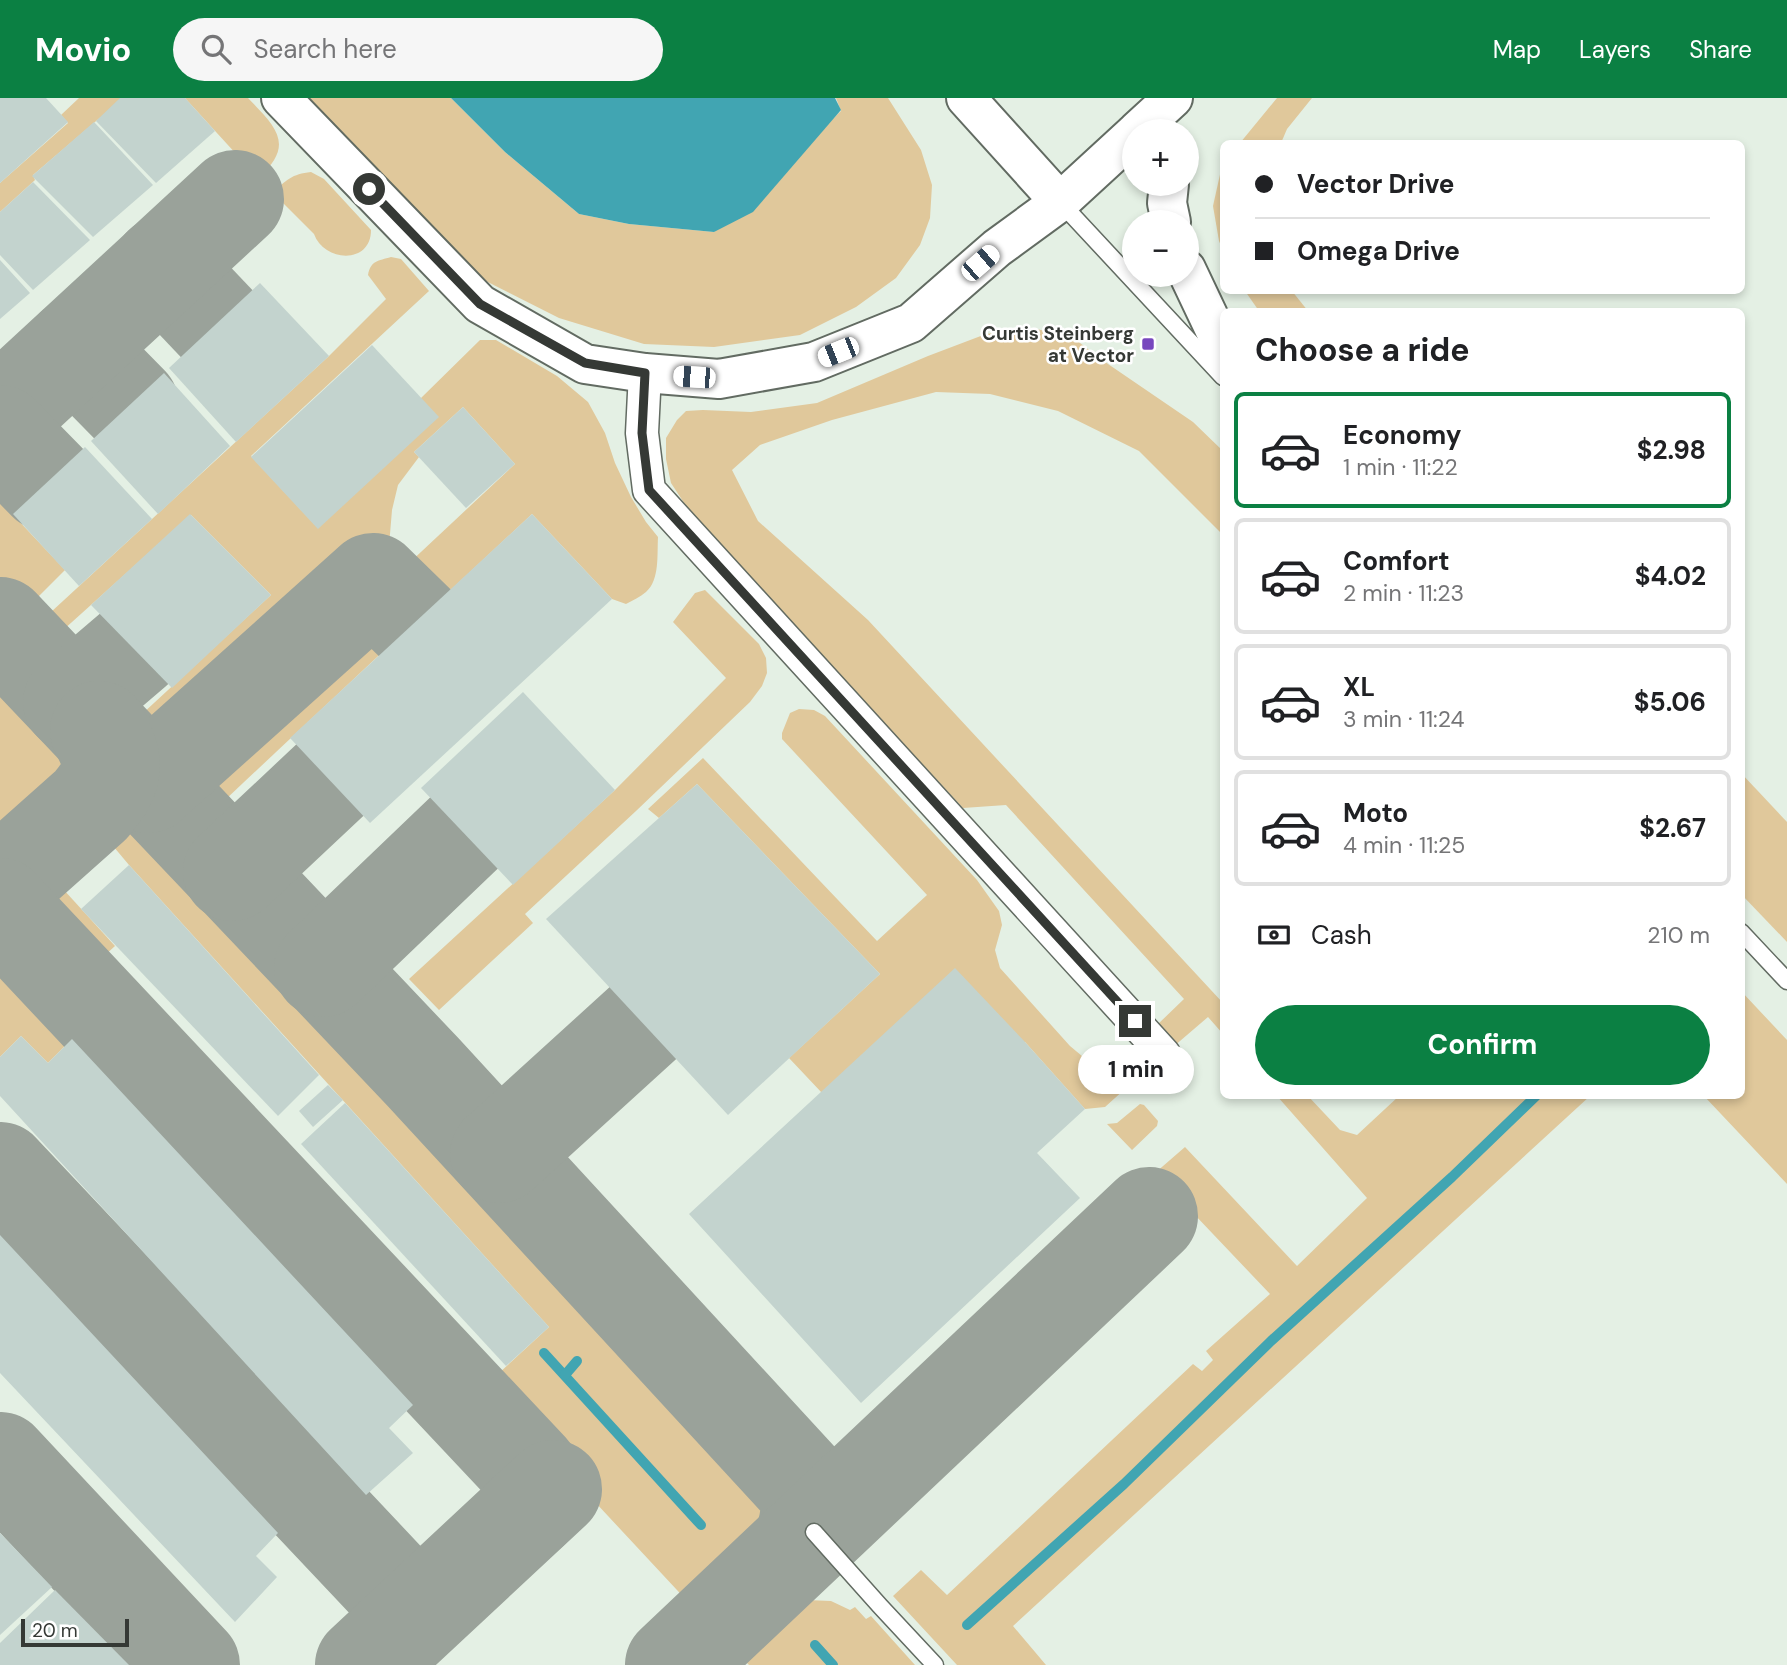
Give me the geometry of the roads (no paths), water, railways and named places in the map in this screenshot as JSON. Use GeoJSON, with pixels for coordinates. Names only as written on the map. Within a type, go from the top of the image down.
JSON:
{"type":"FeatureCollection","features":[{"type":"Feature","properties":{"kind":"street"},"geometry":{"type":"LineString","coordinates":[[281,98],[480,304],[585,363],[645,373],[719,379],[814,362],[911,323],[997,248],[1060,202],[1122,145]]}},
{"type":"Feature","properties":{"kind":"street"},"geometry":{"type":"LineString","coordinates":[[966,98],[1060,202]]}},
{"type":"Feature","properties":{"kind":"street"},"geometry":{"type":"LineString","coordinates":[[1150,119],[1173,98]]}},
{"type":"Feature","properties":{"kind":"street"},"geometry":{"type":"LineString","coordinates":[[1182,119],[1188,98]]}},
{"type":"Feature","properties":{"kind":"street"},"geometry":{"type":"LineString","coordinates":[[1195,287],[1220,341]]}},
{"type":"Feature","properties":{"kind":"street"},"geometry":{"type":"LineString","coordinates":[[645,373],[642,433],[649,490],[1164,1054]]}},
{"type":"Feature","properties":{"kind":"lane"},"geometry":{"type":"LineString","coordinates":[[1060,202],[1220,374]]}},
{"type":"Feature","properties":{"kind":"lane"},"geometry":{"type":"LineString","coordinates":[[1745,936],[1787,981]]}},
{"type":"Feature","properties":{"kind":"lane"},"geometry":{"type":"LineString","coordinates":[[814,1532],[935,1665]]}},
{"type":"Feature","properties":{"kind":"water"},"geometry":{"type":"Polygon","coordinates":[[[451,98],[835,98],[841,110],[753,212],[714,232],[629,224],[579,214],[505,152],[451,98]]]}},
{"type":"Feature","properties":{"kind":"waterway"},"geometry":{"type":"LineString","coordinates":[[967,1625],[1124,1484],[1271,1341],[1452,1177],[1533,1099]]}},
{"type":"Feature","properties":{"kind":"waterway"},"geometry":{"type":"LineString","coordinates":[[544,1353],[701,1525]]}},
{"type":"Feature","properties":{"kind":"waterway"},"geometry":{"type":"LineString","coordinates":[[565,1375],[577,1361]]}},
{"type":"Feature","properties":{"kind":"waterway"},"geometry":{"type":"LineString","coordinates":[[815,1645],[833,1665]]}},
{"type":"Feature","properties":{"kind":"place","name":"Curtis Steinberg at Vector"},"geometry":{"type":"Point","coordinates":[1148,344]}}]}
